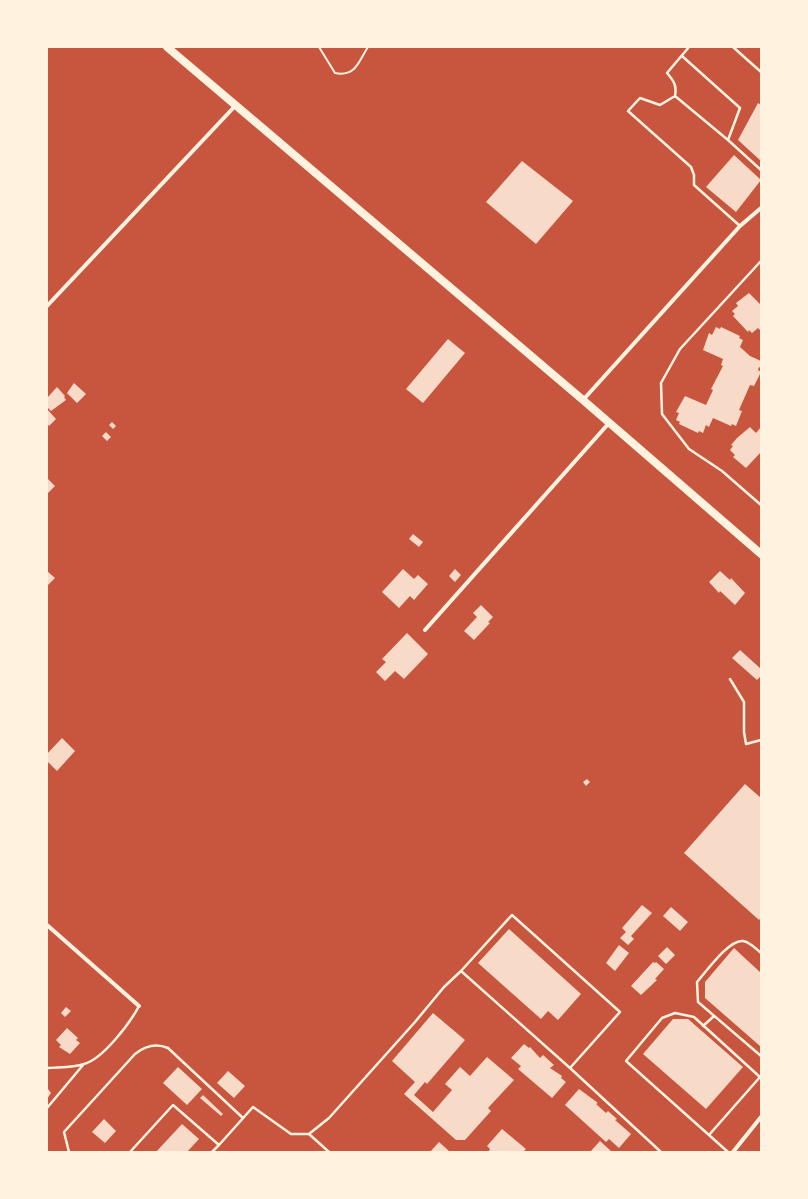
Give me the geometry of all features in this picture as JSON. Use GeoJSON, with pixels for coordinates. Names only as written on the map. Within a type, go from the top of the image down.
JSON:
{"type":"FeatureCollection","features":[{"type":"Feature","properties":{"kind":"main road"},"geometry":{"type":"LineString","coordinates":[[167,47],[610,423],[761,554]]}},
{"type":"Feature","properties":{"kind":"street"},"geometry":{"type":"LineString","coordinates":[[47,306],[236,105]]}},
{"type":"Feature","properties":{"kind":"street"},"geometry":{"type":"LineString","coordinates":[[583,400],[740,226],[761,208]]}},
{"type":"Feature","properties":{"kind":"street"},"geometry":{"type":"LineString","coordinates":[[425,630],[610,423]]}},
{"type":"Feature","properties":{"kind":"street"},"geometry":{"type":"LineString","coordinates":[[47,925],[139,1006]]}},
{"type":"Feature","properties":{"kind":"street"},"geometry":{"type":"LineString","coordinates":[[733,1152],[761,1117]]}},
{"type":"Feature","properties":{"kind":"lane"},"geometry":{"type":"LineString","coordinates":[[675,96],[676,88],[673,79],[667,73],[689,47]]}},
{"type":"Feature","properties":{"kind":"lane"},"geometry":{"type":"LineString","coordinates":[[733,47],[761,72]]}},
{"type":"Feature","properties":{"kind":"lane"},"geometry":{"type":"LineString","coordinates":[[682,56],[740,108],[728,140]]}},
{"type":"Feature","properties":{"kind":"lane"},"geometry":{"type":"LineString","coordinates":[[675,96],[728,140],[761,170]]}},
{"type":"Feature","properties":{"kind":"lane"},"geometry":{"type":"LineString","coordinates":[[675,96],[660,105],[640,98],[628,111],[691,167],[694,175],[694,185],[740,226]]}},
{"type":"Feature","properties":{"kind":"lane"},"geometry":{"type":"LineString","coordinates":[[761,261],[680,350],[662,383],[662,414],[689,449],[722,471],[761,505]]}},
{"type":"Feature","properties":{"kind":"lane"},"geometry":{"type":"LineString","coordinates":[[730,679],[744,702],[744,732],[746,744],[761,740]]}},
{"type":"Feature","properties":{"kind":"lane"},"geometry":{"type":"LineString","coordinates":[[212,1152],[253,1107],[291,1134],[309,1134],[329,1118],[415,1022],[444,987],[461,971],[512,915],[620,1012],[570,1068]]}},
{"type":"Feature","properties":{"kind":"lane"},"geometry":{"type":"LineString","coordinates":[[761,953],[751,944],[741,941],[729,945],[697,982],[698,1002],[761,1056]]}},
{"type":"Feature","properties":{"kind":"lane"},"geometry":{"type":"LineString","coordinates":[[461,971],[570,1068],[661,1152]]}},
{"type":"Feature","properties":{"kind":"lane"},"geometry":{"type":"LineString","coordinates":[[47,1068],[83,1065],[94,1060],[133,1019],[139,1006]]}},
{"type":"Feature","properties":{"kind":"lane"},"geometry":{"type":"LineString","coordinates":[[709,1135],[760,1078],[694,1017],[675,1013],[662,1018],[626,1061],[728,1152]]}},
{"type":"Feature","properties":{"kind":"lane"},"geometry":{"type":"LineString","coordinates":[[704,1026],[714,1016]]}},
{"type":"Feature","properties":{"kind":"lane"},"geometry":{"type":"LineString","coordinates":[[69,1152],[64,1132],[136,1054],[142,1049],[150,1046],[161,1045],[168,1048],[243,1118]]}},
{"type":"Feature","properties":{"kind":"lane"},"geometry":{"type":"LineString","coordinates":[[47,1108],[83,1065]]}},
{"type":"Feature","properties":{"kind":"lane"},"geometry":{"type":"LineString","coordinates":[[130,1152],[173,1105],[219,1144]]}},
{"type":"Feature","properties":{"kind":"lane"},"geometry":{"type":"LineString","coordinates":[[309,1134],[329,1152]]}},
{"type":"Feature","properties":{"kind":"path"},"geometry":{"type":"LineString","coordinates":[[319,47],[335,73],[344,74],[353,71],[368,47]]}},
{"type":"Feature","properties":{"kind":"building"},"geometry":{"type":"Polygon","coordinates":[[[758,103],[761,105],[761,161],[738,140],[758,103]]]}},
{"type":"Feature","properties":{"kind":"building"},"geometry":{"type":"Polygon","coordinates":[[[734,155],[761,180],[736,212],[706,187],[734,155]]]}},
{"type":"Feature","properties":{"kind":"building"},"geometry":{"type":"Polygon","coordinates":[[[522,161],[573,201],[536,244],[486,202],[522,161]]]}},
{"type":"Feature","properties":{"kind":"building"},"geometry":{"type":"Polygon","coordinates":[[[749,293],[761,305],[761,331],[758,328],[752,333],[749,330],[748,332],[733,316],[735,314],[732,311],[738,306],[736,303],[749,293]]]}},
{"type":"Feature","properties":{"kind":"building"},"geometry":{"type":"Polygon","coordinates":[[[716,327],[720,329],[721,327],[740,336],[739,338],[743,340],[740,347],[750,356],[761,361],[761,368],[759,367],[758,370],[761,372],[754,386],[750,385],[739,410],[742,411],[736,426],[732,424],[731,426],[713,418],[709,427],[706,425],[703,433],[699,431],[698,433],[679,424],[680,422],[676,420],[679,413],[676,412],[685,396],[706,405],[713,390],[711,389],[723,366],[721,365],[723,359],[703,350],[709,333],[712,335],[716,327]]]}},
{"type":"Feature","properties":{"kind":"building"},"geometry":{"type":"Polygon","coordinates":[[[448,339],[465,353],[423,403],[406,389],[448,339]]]}},
{"type":"Feature","properties":{"kind":"building"},"geometry":{"type":"Polygon","coordinates":[[[74,383],[86,394],[77,403],[67,393],[74,383]]]}},
{"type":"Feature","properties":{"kind":"building"},"geometry":{"type":"Polygon","coordinates":[[[57,387],[65,396],[64,397],[66,400],[51,411],[47,407],[47,398],[57,387]]]}},
{"type":"Feature","properties":{"kind":"building"},"geometry":{"type":"Polygon","coordinates":[[[47,409],[56,419],[49,426],[47,423],[47,409]]]}},
{"type":"Feature","properties":{"kind":"building"},"geometry":{"type":"Polygon","coordinates":[[[112,422],[116,426],[113,429],[109,425],[112,422]]]}},
{"type":"Feature","properties":{"kind":"building"},"geometry":{"type":"Polygon","coordinates":[[[750,427],[756,433],[761,427],[761,452],[746,468],[733,457],[735,455],[730,450],[733,446],[731,445],[737,438],[750,427]]]}},
{"type":"Feature","properties":{"kind":"building"},"geometry":{"type":"Polygon","coordinates":[[[106,432],[111,437],[107,441],[102,436],[106,432]]]}},
{"type":"Feature","properties":{"kind":"building"},"geometry":{"type":"Polygon","coordinates":[[[48,479],[55,486],[47,494],[47,480],[48,479]]]}},
{"type":"Feature","properties":{"kind":"building"},"geometry":{"type":"Polygon","coordinates":[[[413,534],[423,542],[419,547],[409,539],[413,534]]]}},
{"type":"Feature","properties":{"kind":"building"},"geometry":{"type":"Polygon","coordinates":[[[403,569],[414,579],[418,575],[428,584],[414,600],[410,596],[399,608],[382,592],[403,569]]]}},
{"type":"Feature","properties":{"kind":"building"},"geometry":{"type":"Polygon","coordinates":[[[455,569],[461,575],[455,582],[449,576],[455,569]]]}},
{"type":"Feature","properties":{"kind":"building"},"geometry":{"type":"Polygon","coordinates":[[[47,571],[55,578],[47,586],[47,571]]]}},
{"type":"Feature","properties":{"kind":"building"},"geometry":{"type":"Polygon","coordinates":[[[720,571],[730,580],[731,578],[745,593],[735,605],[720,591],[719,593],[709,582],[720,571]]]}},
{"type":"Feature","properties":{"kind":"building"},"geometry":{"type":"Polygon","coordinates":[[[481,605],[493,617],[488,622],[490,623],[474,640],[464,631],[477,617],[473,613],[481,605]]]}},
{"type":"Feature","properties":{"kind":"building"},"geometry":{"type":"Polygon","coordinates":[[[407,633],[428,654],[404,679],[395,671],[385,681],[376,672],[386,662],[382,659],[407,633]]]}},
{"type":"Feature","properties":{"kind":"building"},"geometry":{"type":"Polygon","coordinates":[[[740,650],[761,669],[761,676],[757,680],[732,658],[740,650]]]}},
{"type":"Feature","properties":{"kind":"building"},"geometry":{"type":"Polygon","coordinates":[[[62,738],[75,751],[57,771],[47,761],[47,754],[62,738]]]}},
{"type":"Feature","properties":{"kind":"building"},"geometry":{"type":"Polygon","coordinates":[[[587,779],[590,782],[586,786],[583,782],[587,779]]]}},
{"type":"Feature","properties":{"kind":"building"},"geometry":{"type":"Polygon","coordinates":[[[745,784],[761,798],[761,917],[759,920],[684,853],[745,784]]]}},
{"type":"Feature","properties":{"kind":"building"},"geometry":{"type":"Polygon","coordinates":[[[642,905],[652,913],[631,936],[634,939],[628,945],[620,938],[626,932],[622,928],[642,905]]]}},
{"type":"Feature","properties":{"kind":"building"},"geometry":{"type":"Polygon","coordinates":[[[671,907],[688,922],[680,931],[663,916],[671,907]]]}},
{"type":"Feature","properties":{"kind":"building"},"geometry":{"type":"Polygon","coordinates":[[[509,929],[581,994],[558,1020],[548,1011],[541,1019],[478,963],[509,929]]]}},
{"type":"Feature","properties":{"kind":"building"},"geometry":{"type":"Polygon","coordinates":[[[619,945],[629,953],[615,971],[606,963],[619,945]]]}},
{"type":"Feature","properties":{"kind":"building"},"geometry":{"type":"Polygon","coordinates":[[[667,947],[675,955],[666,964],[658,956],[667,947]]]}},
{"type":"Feature","properties":{"kind":"building"},"geometry":{"type":"Polygon","coordinates":[[[734,948],[761,973],[760,1046],[705,998],[705,982],[734,948]]]}},
{"type":"Feature","properties":{"kind":"building"},"geometry":{"type":"Polygon","coordinates":[[[653,962],[656,962],[664,969],[655,979],[657,980],[641,995],[631,986],[653,962]]]}},
{"type":"Feature","properties":{"kind":"building"},"geometry":{"type":"Polygon","coordinates":[[[66,1007],[71,1011],[65,1017],[61,1013],[66,1007]]]}},
{"type":"Feature","properties":{"kind":"building"},"geometry":{"type":"Polygon","coordinates":[[[433,1013],[465,1040],[427,1084],[425,1082],[414,1095],[433,1112],[452,1090],[445,1084],[460,1067],[470,1076],[487,1057],[514,1080],[488,1108],[491,1111],[465,1140],[456,1140],[404,1094],[415,1082],[392,1061],[433,1013]]]}},
{"type":"Feature","properties":{"kind":"building"},"geometry":{"type":"Polygon","coordinates":[[[673,1019],[688,1019],[743,1067],[706,1109],[643,1054],[673,1019]]]}},
{"type":"Feature","properties":{"kind":"building"},"geometry":{"type":"Polygon","coordinates":[[[67,1028],[78,1038],[76,1040],[80,1043],[70,1054],[59,1047],[61,1045],[56,1040],[67,1028]]]}},
{"type":"Feature","properties":{"kind":"building"},"geometry":{"type":"Polygon","coordinates":[[[524,1044],[529,1048],[530,1047],[540,1058],[543,1055],[554,1065],[550,1068],[562,1076],[561,1078],[566,1082],[552,1098],[518,1069],[521,1066],[511,1058],[524,1044]]]}},
{"type":"Feature","properties":{"kind":"building"},"geometry":{"type":"Polygon","coordinates":[[[178,1067],[202,1089],[187,1105],[163,1083],[178,1067]]]}},
{"type":"Feature","properties":{"kind":"building"},"geometry":{"type":"Polygon","coordinates":[[[228,1071],[245,1086],[234,1098],[217,1083],[228,1071]]]}},
{"type":"Feature","properties":{"kind":"building"},"geometry":{"type":"Polygon","coordinates":[[[48,1089],[51,1093],[47,1099],[47,1090],[48,1089]]]}},
{"type":"Feature","properties":{"kind":"building"},"geometry":{"type":"Polygon","coordinates":[[[579,1089],[598,1103],[596,1104],[606,1113],[608,1111],[617,1119],[615,1120],[631,1134],[619,1148],[609,1139],[606,1142],[565,1105],[579,1089]]]}},
{"type":"Feature","properties":{"kind":"building"},"geometry":{"type":"Polygon","coordinates":[[[203,1095],[223,1114],[221,1116],[200,1098],[203,1095]]]}},
{"type":"Feature","properties":{"kind":"building"},"geometry":{"type":"Polygon","coordinates":[[[104,1119],[116,1131],[105,1143],[92,1132],[104,1119]]]}},
{"type":"Feature","properties":{"kind":"building"},"geometry":{"type":"Polygon","coordinates":[[[182,1124],[199,1139],[187,1152],[156,1152],[182,1124]]]}},
{"type":"Feature","properties":{"kind":"building"},"geometry":{"type":"Polygon","coordinates":[[[502,1129],[526,1149],[523,1152],[489,1151],[490,1149],[487,1146],[502,1129]]]}},
{"type":"Feature","properties":{"kind":"building"},"geometry":{"type":"Polygon","coordinates":[[[600,1141],[612,1152],[590,1152],[600,1141]]]}},
{"type":"Feature","properties":{"kind":"building"},"geometry":{"type":"Polygon","coordinates":[[[439,1142],[449,1151],[430,1152],[439,1142]]]}}]}
